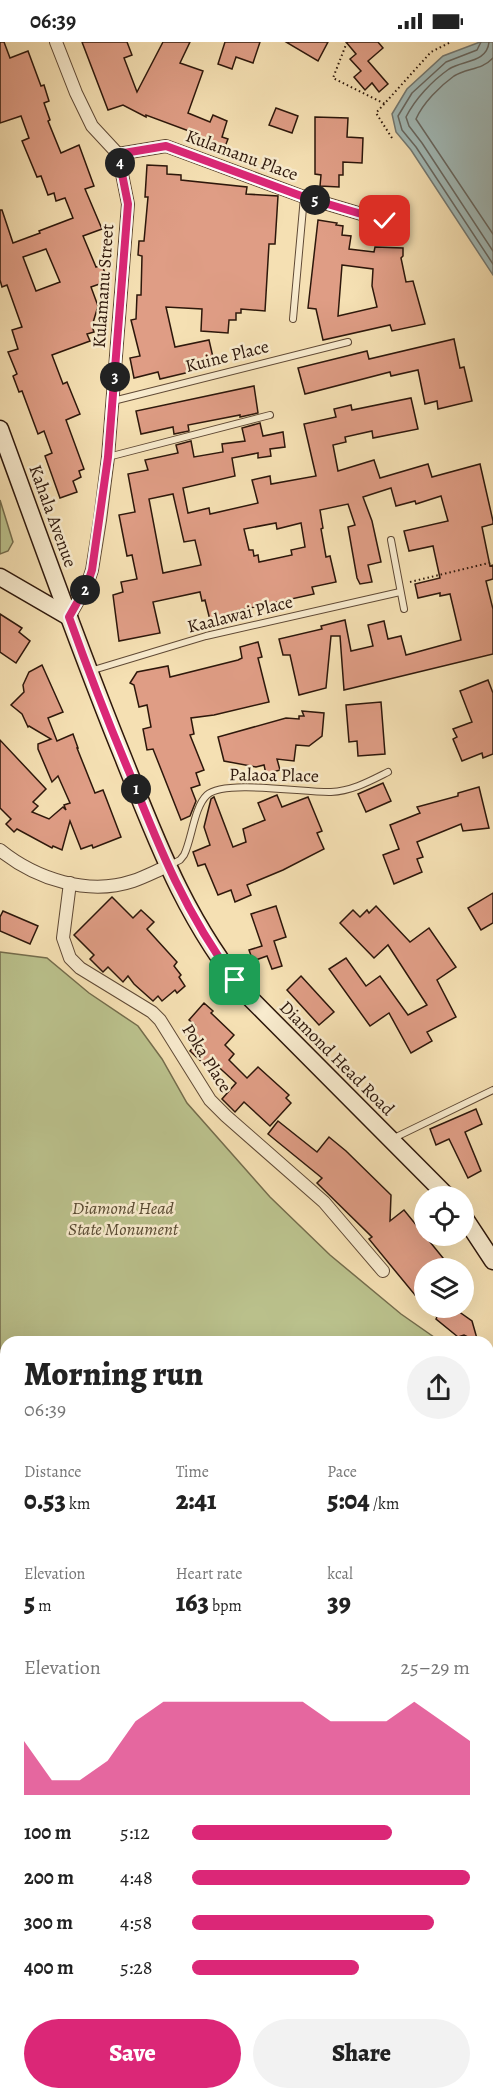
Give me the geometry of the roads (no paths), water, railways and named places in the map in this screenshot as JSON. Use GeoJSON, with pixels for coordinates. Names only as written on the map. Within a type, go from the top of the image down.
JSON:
{"type":"FeatureCollection","features":[{"type":"Feature","properties":{"kind":"street"},"geometry":{"type":"LineString","coordinates":[[56,42],[75,93],[92,126],[118,154]]}},
{"type":"Feature","properties":{"kind":"street","name":"Kulamanu Place"},"geometry":{"type":"LineString","coordinates":[[118,154],[166,146],[304,197],[385,221]]}},
{"type":"Feature","properties":{"kind":"street","name":"Kulamanu Street"},"geometry":{"type":"LineString","coordinates":[[69,617],[87,585],[92,570],[108,457],[128,204],[118,154]]}},
{"type":"Feature","properties":{"kind":"street","name":"Kahala Avenue"},"geometry":{"type":"LineString","coordinates":[[0,429],[69,617]]}},
{"type":"Feature","properties":{"kind":"street"},"geometry":{"type":"LineString","coordinates":[[0,577],[69,617]]}},
{"type":"Feature","properties":{"kind":"street","name":"Diamond Head Road"},"geometry":{"type":"LineString","coordinates":[[69,617],[88,671],[168,866],[187,908],[204,935],[235,980],[265,1014],[437,1186]]}},
{"type":"Feature","properties":{"kind":"street"},"geometry":{"type":"LineString","coordinates":[[0,850],[24,867],[70,884],[101,886],[125,883],[168,866]]}},
{"type":"Feature","properties":{"kind":"street","name":"Poka Place"},"geometry":{"type":"LineString","coordinates":[[70,884],[63,938],[70,958],[80,968],[152,1012],[160,1020],[210,1100],[324,1202],[382,1271]]}},
{"type":"Feature","properties":{"kind":"street"},"geometry":{"type":"LineString","coordinates":[[474,1232],[492,1258]]}},
{"type":"Feature","properties":{"kind":"lane"},"geometry":{"type":"LineString","coordinates":[[293,319],[304,197]]}},
{"type":"Feature","properties":{"kind":"lane","name":"Kuine Place"},"geometry":{"type":"LineString","coordinates":[[113,401],[348,342]]}},
{"type":"Feature","properties":{"kind":"lane"},"geometry":{"type":"LineString","coordinates":[[108,457],[270,415]]}},
{"type":"Feature","properties":{"kind":"lane"},"geometry":{"type":"LineString","coordinates":[[391,540],[404,609]]}},
{"type":"Feature","properties":{"kind":"lane","name":"Kaalawai Place"},"geometry":{"type":"LineString","coordinates":[[88,671],[206,636],[400,592]]}},
{"type":"Feature","properties":{"kind":"lane","name":"Palaoa Place"},"geometry":{"type":"LineString","coordinates":[[168,866],[180,860],[184,855],[203,800],[213,791],[224,788],[343,790],[355,788],[388,772]]}},
{"type":"Feature","properties":{"kind":"lane"},"geometry":{"type":"LineString","coordinates":[[391,1139],[493,1090]]}},
{"type":"Feature","properties":{"kind":"water"},"geometry":{"type":"Polygon","coordinates":[[[480,42],[493,42],[493,275],[411,150],[396,132],[392,114],[407,89],[443,56],[480,42]]]}},
{"type":"Feature","properties":{"kind":"park label","name":"Diamond Head State Monument"},"geometry":{"type":"Point","coordinates":[123,1218]}}]}
